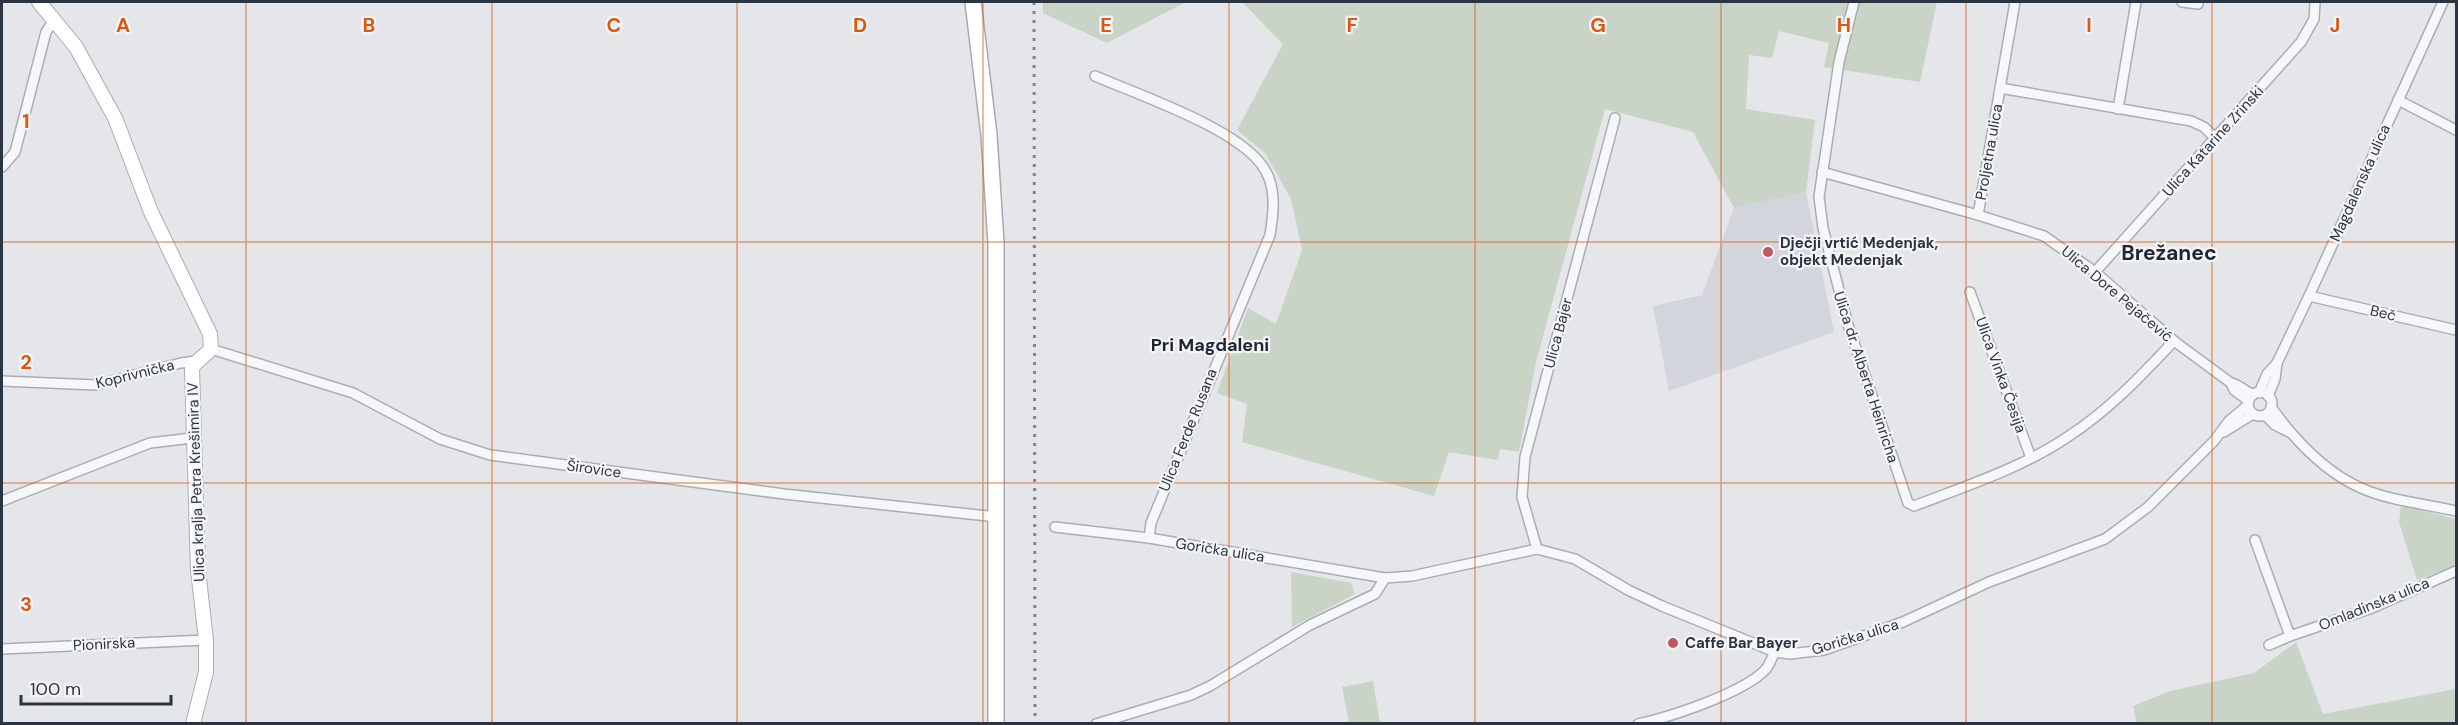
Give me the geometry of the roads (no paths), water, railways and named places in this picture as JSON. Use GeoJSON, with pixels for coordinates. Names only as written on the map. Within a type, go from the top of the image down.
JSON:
{"type":"FeatureCollection","features":[{"type":"Feature","properties":{"kind":"main road"},"geometry":{"type":"LineString","coordinates":[[973,2],[993,186],[996,263],[996,723]]}},
{"type":"Feature","properties":{"kind":"street"},"geometry":{"type":"LineString","coordinates":[[39,2],[76,47],[115,118],[151,212],[207,326],[212,342],[211,349]]}},
{"type":"Feature","properties":{"kind":"street","name":"Ulica dr. Alberta Heinricha"},"geometry":{"type":"LineString","coordinates":[[1854,2],[1839,62],[1819,196],[1823,228],[1848,325],[1908,503],[1914,506],[2031,458]]}},
{"type":"Feature","properties":{"kind":"street","name":"Proljetna ulica"},"geometry":{"type":"LineString","coordinates":[[1978,215],[2015,2]]}},
{"type":"Feature","properties":{"kind":"street"},"geometry":{"type":"LineString","coordinates":[[2118,109],[2136,2]]}},
{"type":"Feature","properties":{"kind":"street"},"geometry":{"type":"LineString","coordinates":[[2182,2],[2198,4]]}},
{"type":"Feature","properties":{"kind":"street","name":"Ulica Katarine Zrinski"},"geometry":{"type":"LineString","coordinates":[[2095,272],[2301,42],[2314,19],[2315,2]]}},
{"type":"Feature","properties":{"kind":"street","name":"Magdalenska ulica"},"geometry":{"type":"LineString","coordinates":[[2255,401],[2275,379],[2277,363],[2443,2]]}},
{"type":"Feature","properties":{"kind":"street"},"geometry":{"type":"LineString","coordinates":[[2,167],[15,152],[46,32],[54,20]]}},
{"type":"Feature","properties":{"kind":"street","name":"Ulica Ferde Rusana"},"geometry":{"type":"LineString","coordinates":[[1095,76],[1209,126],[1240,144],[1262,164],[1270,183],[1275,206],[1270,235],[1151,523],[1149,538]]}},
{"type":"Feature","properties":{"kind":"street","name":"Proljetna ulica"},"geometry":{"type":"LineString","coordinates":[[2000,88],[2191,121],[2204,127],[2216,138]]}},
{"type":"Feature","properties":{"kind":"street"},"geometry":{"type":"LineString","coordinates":[[2398,100],[2457,130]]}},
{"type":"Feature","properties":{"kind":"street","name":"Ulica Bajer"},"geometry":{"type":"LineString","coordinates":[[1537,549],[1522,497],[1525,457],[1615,118]]}},
{"type":"Feature","properties":{"kind":"street","name":"Ulica Dore Pejačević"},"geometry":{"type":"LineString","coordinates":[[1822,172],[1978,215],[2044,236],[2095,272],[2174,341],[2231,383],[2234,390],[2255,401]]}},
{"type":"Feature","properties":{"kind":"street","name":"Ulica Vinka Česija"},"geometry":{"type":"LineString","coordinates":[[1970,292],[2031,458]]}},
{"type":"Feature","properties":{"kind":"street","name":"Beč"},"geometry":{"type":"LineString","coordinates":[[2309,296],[2457,330]]}},
{"type":"Feature","properties":{"kind":"street"},"geometry":{"type":"LineString","coordinates":[[2031,458],[2067,438],[2106,409],[2174,341]]}},
{"type":"Feature","properties":{"kind":"street","name":"Širovice"},"geometry":{"type":"LineString","coordinates":[[211,349],[353,393],[440,439],[490,455],[784,494],[997,517]]}},
{"type":"Feature","properties":{"kind":"street","name":"Ulica kralja Petra Krešimira IV"},"geometry":{"type":"LineString","coordinates":[[193,723],[206,672],[206,640],[198,570],[192,438],[192,368],[196,361],[211,349]]}},
{"type":"Feature","properties":{"kind":"street","name":"Koprivnička"},"geometry":{"type":"LineString","coordinates":[[2,381],[96,385],[183,362],[196,361]]}},
{"type":"Feature","properties":{"kind":"street"},"geometry":{"type":"LineString","coordinates":[[2255,401],[2331,469],[2361,488],[2457,511]]}},
{"type":"Feature","properties":{"kind":"street"},"geometry":{"type":"LineString","coordinates":[[2255,401],[2268,411]]}},
{"type":"Feature","properties":{"kind":"street","name":"Gorička ulica"},"geometry":{"type":"LineString","coordinates":[[1055,527],[1149,538],[1385,578],[1412,576],[1537,549],[1575,559],[1628,590],[1662,606],[1775,652],[1790,654],[1824,650],[1877,632],[1989,582],[2095,544],[2129,523],[2148,507],[2255,401]]}},
{"type":"Feature","properties":{"kind":"street"},"geometry":{"type":"LineString","coordinates":[[2,501],[150,443],[192,438]]}},
{"type":"Feature","properties":{"kind":"street"},"geometry":{"type":"LineString","coordinates":[[2256,540],[2290,636]]}},
{"type":"Feature","properties":{"kind":"street","name":"Omladinska ulica"},"geometry":{"type":"LineString","coordinates":[[2269,645],[2372,608],[2457,571]]}},
{"type":"Feature","properties":{"kind":"street"},"geometry":{"type":"LineString","coordinates":[[1096,723],[1180,698],[1210,686],[1310,625],[1375,594],[1385,578]]}},
{"type":"Feature","properties":{"kind":"street","name":"Pionirska"},"geometry":{"type":"LineString","coordinates":[[2,649],[206,640]]}},
{"type":"Feature","properties":{"kind":"street"},"geometry":{"type":"LineString","coordinates":[[1638,723],[1664,718],[1723,695],[1766,669],[1775,652]]}},
{"type":"Feature","properties":{"kind":"railway"},"geometry":{"type":"LineString","coordinates":[[1034,2],[1035,724]]}},
{"type":"Feature","properties":{"kind":"place","name":"Dječji vrtić Medenjak, objekt Medenjak"},"geometry":{"type":"Point","coordinates":[1768,252]}},
{"type":"Feature","properties":{"kind":"place","name":"Caffe Bar Bayer"},"geometry":{"type":"Point","coordinates":[1673,643]}},
{"type":"Feature","properties":{"kind":"district","name":"Brežanec"},"geometry":{"type":"Point","coordinates":[2169,253]}},
{"type":"Feature","properties":{"kind":"district","name":"Pri Magdaleni"},"geometry":{"type":"Point","coordinates":[1210,345]}}]}
